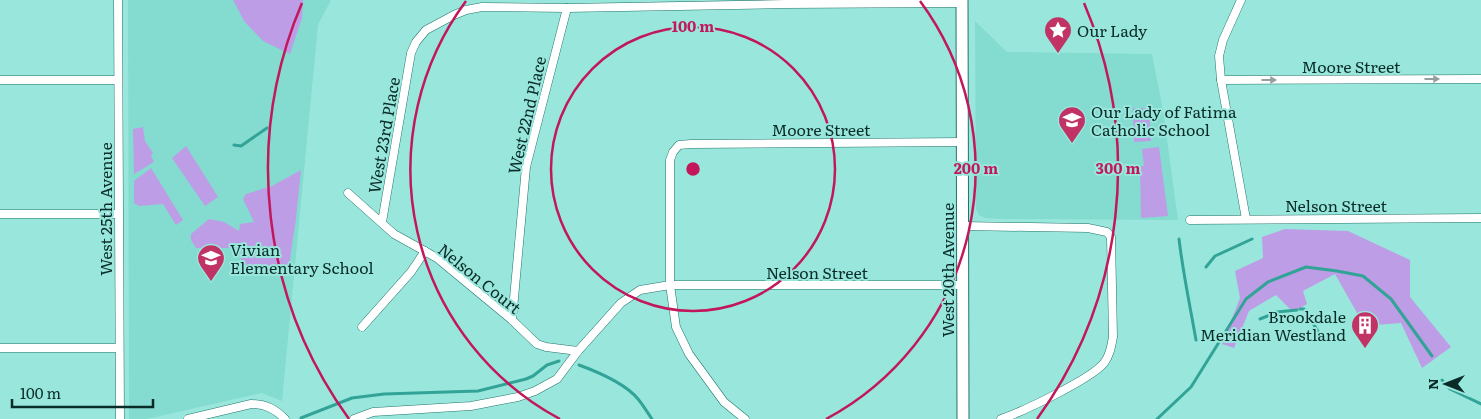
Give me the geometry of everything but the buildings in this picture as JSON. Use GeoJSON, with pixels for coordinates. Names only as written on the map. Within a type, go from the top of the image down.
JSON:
{"type":"FeatureCollection","features":[{"type":"Feature","properties":{"kind":"street","name":"West 25th Avenue"},"geometry":{"type":"LineString","coordinates":[[118,0],[120,418]]}},
{"type":"Feature","properties":{"kind":"street"},"geometry":{"type":"LineString","coordinates":[[1241,0],[1223,40],[1219,56],[1221,80],[1246,219]]}},
{"type":"Feature","properties":{"kind":"street"},"geometry":{"type":"LineString","coordinates":[[525,4],[567,8],[962,2]]}},
{"type":"Feature","properties":{"kind":"street","name":"West 20th Avenue"},"geometry":{"type":"LineString","coordinates":[[962,2],[963,419]]}},
{"type":"Feature","properties":{"kind":"street","name":"West 23rd Place"},"geometry":{"type":"LineString","coordinates":[[382,222],[411,53],[416,42],[426,30],[466,10],[525,4]]}},
{"type":"Feature","properties":{"kind":"street","name":"West 22nd Place"},"geometry":{"type":"LineString","coordinates":[[512,320],[526,167],[567,8]]}},
{"type":"Feature","properties":{"kind":"street","name":"Moore Street"},"geometry":{"type":"LineString","coordinates":[[1221,80],[1481,79]]}},
{"type":"Feature","properties":{"kind":"street"},"geometry":{"type":"LineString","coordinates":[[0,80],[118,80]]}},
{"type":"Feature","properties":{"kind":"street","name":"Moore Street"},"geometry":{"type":"LineString","coordinates":[[670,286],[670,160],[673,152],[679,146],[691,144],[963,142]]}},
{"type":"Feature","properties":{"kind":"street","name":"Nelson Court"},"geometry":{"type":"LineString","coordinates":[[348,193],[394,234],[437,258],[512,320],[536,344],[578,351]]}},
{"type":"Feature","properties":{"kind":"street"},"geometry":{"type":"LineString","coordinates":[[0,214],[118,214]]}},
{"type":"Feature","properties":{"kind":"street","name":"Nelson Street"},"geometry":{"type":"LineString","coordinates":[[1190,220],[1481,218]]}},
{"type":"Feature","properties":{"kind":"street"},"geometry":{"type":"LineString","coordinates":[[963,226],[1088,228],[1107,232],[1111,237],[1112,337],[1111,351],[1105,361],[1099,368],[1079,381],[1015,414],[1001,419]]}},
{"type":"Feature","properties":{"kind":"street"},"geometry":{"type":"LineString","coordinates":[[362,327],[412,272],[425,252]]}},
{"type":"Feature","properties":{"kind":"street","name":"Nelson Street"},"geometry":{"type":"LineString","coordinates":[[354,419],[373,412],[453,408],[518,397],[535,391],[557,379],[578,351],[621,303],[640,290],[670,286],[963,285]]}},
{"type":"Feature","properties":{"kind":"street"},"geometry":{"type":"LineString","coordinates":[[670,286],[676,327],[689,354],[724,402],[745,419]]}},
{"type":"Feature","properties":{"kind":"street"},"geometry":{"type":"LineString","coordinates":[[0,348],[119,348]]}},
{"type":"Feature","properties":{"kind":"street"},"geometry":{"type":"LineString","coordinates":[[188,419],[242,405],[256,404],[270,407],[285,419]]}},
{"type":"Feature","properties":{"kind":"shaded area","name":"Vivian Elementary School"},"geometry":{"type":"Polygon","coordinates":[[[128,0],[331,0],[318,25],[282,401],[262,393],[147,419],[129,419],[128,0]]]}},
{"type":"Feature","properties":{"kind":"shaded area"},"geometry":{"type":"Polygon","coordinates":[[[233,0],[303,0],[302,18],[290,54],[263,41],[244,21],[233,0]]]}},
{"type":"Feature","properties":{"kind":"shaded area","name":"Our Lady of Fatima Catholic School"},"geometry":{"type":"Polygon","coordinates":[[[975,21],[1007,52],[1152,54],[1163,110],[1178,220],[1001,219],[985,218],[979,215],[976,209],[975,21]]]}},
{"type":"Feature","properties":{"kind":"shaded area"},"geometry":{"type":"Polygon","coordinates":[[[1133,108],[1149,108],[1151,141],[1134,142],[1133,108]]]}},
{"type":"Feature","properties":{"kind":"shaded area"},"geometry":{"type":"Polygon","coordinates":[[[143,127],[145,141],[153,153],[151,156],[154,162],[134,174],[133,129],[143,127]]]}},
{"type":"Feature","properties":{"kind":"shaded area"},"geometry":{"type":"Polygon","coordinates":[[[186,146],[218,197],[205,206],[172,158],[186,146]]]}},
{"type":"Feature","properties":{"kind":"shaded area"},"geometry":{"type":"Polygon","coordinates":[[[1159,147],[1168,216],[1141,218],[1140,166],[1144,166],[1142,149],[1159,147]]]}},
{"type":"Feature","properties":{"kind":"shaded area"},"geometry":{"type":"Polygon","coordinates":[[[151,168],[183,220],[176,225],[163,204],[139,206],[134,203],[134,181],[151,168]]]}},
{"type":"Feature","properties":{"kind":"shaded area"},"geometry":{"type":"Polygon","coordinates":[[[301,170],[289,266],[241,265],[241,248],[196,248],[191,240],[191,234],[209,219],[224,222],[239,231],[240,224],[254,222],[243,199],[246,194],[272,186],[301,170]]]}},
{"type":"Feature","properties":{"kind":"shaded area"},"geometry":{"type":"Polygon","coordinates":[[[1285,229],[1348,231],[1410,260],[1410,297],[1451,347],[1422,368],[1401,323],[1375,325],[1361,320],[1335,274],[1303,291],[1307,304],[1293,312],[1276,295],[1249,311],[1234,348],[1222,344],[1240,298],[1235,271],[1263,258],[1262,237],[1285,229]]]}},
{"type":"Feature","properties":{"kind":"waterway"},"geometry":{"type":"LineString","coordinates":[[234,145],[241,146],[267,128]]}},
{"type":"Feature","properties":{"kind":"waterway"},"geometry":{"type":"LineString","coordinates":[[1179,239],[1196,340]]}},
{"type":"Feature","properties":{"kind":"waterway"},"geometry":{"type":"LineString","coordinates":[[1206,267],[1215,256],[1252,239]]}},
{"type":"Feature","properties":{"kind":"waterway"},"geometry":{"type":"LineString","coordinates":[[1157,419],[1191,387],[1246,299],[1268,282],[1306,267],[1363,276],[1391,299],[1432,356]]}},
{"type":"Feature","properties":{"kind":"waterway"},"geometry":{"type":"LineString","coordinates":[[1300,309],[1304,309],[1319,333]]}},
{"type":"Feature","properties":{"kind":"waterway"},"geometry":{"type":"LineString","coordinates":[[1260,319],[1277,312],[1297,310]]}},
{"type":"Feature","properties":{"kind":"waterway"},"geometry":{"type":"LineString","coordinates":[[301,418],[352,398],[384,394],[478,391],[526,379],[547,365],[559,361]]}},
{"type":"Feature","properties":{"kind":"waterway"},"geometry":{"type":"LineString","coordinates":[[579,365],[619,383],[633,393],[652,419]]}},
{"type":"Feature","properties":{"kind":"waterway"},"geometry":{"type":"LineString","coordinates":[[1442,380],[1450,389],[1481,404]]}},
{"type":"Feature","properties":{"kind":"place","name":"Our Lady"},"geometry":{"type":"Point","coordinates":[1058,54]}},
{"type":"Feature","properties":{"kind":"place","name":"Our Lady of Fatima Catholic School"},"geometry":{"type":"Point","coordinates":[1072,144]}},
{"type":"Feature","properties":{"kind":"place","name":"Vivian Elementary School"},"geometry":{"type":"Point","coordinates":[211,282]}},
{"type":"Feature","properties":{"kind":"place","name":"Brookdale Meridian Westland"},"geometry":{"type":"Point","coordinates":[1365,349]}}]}
